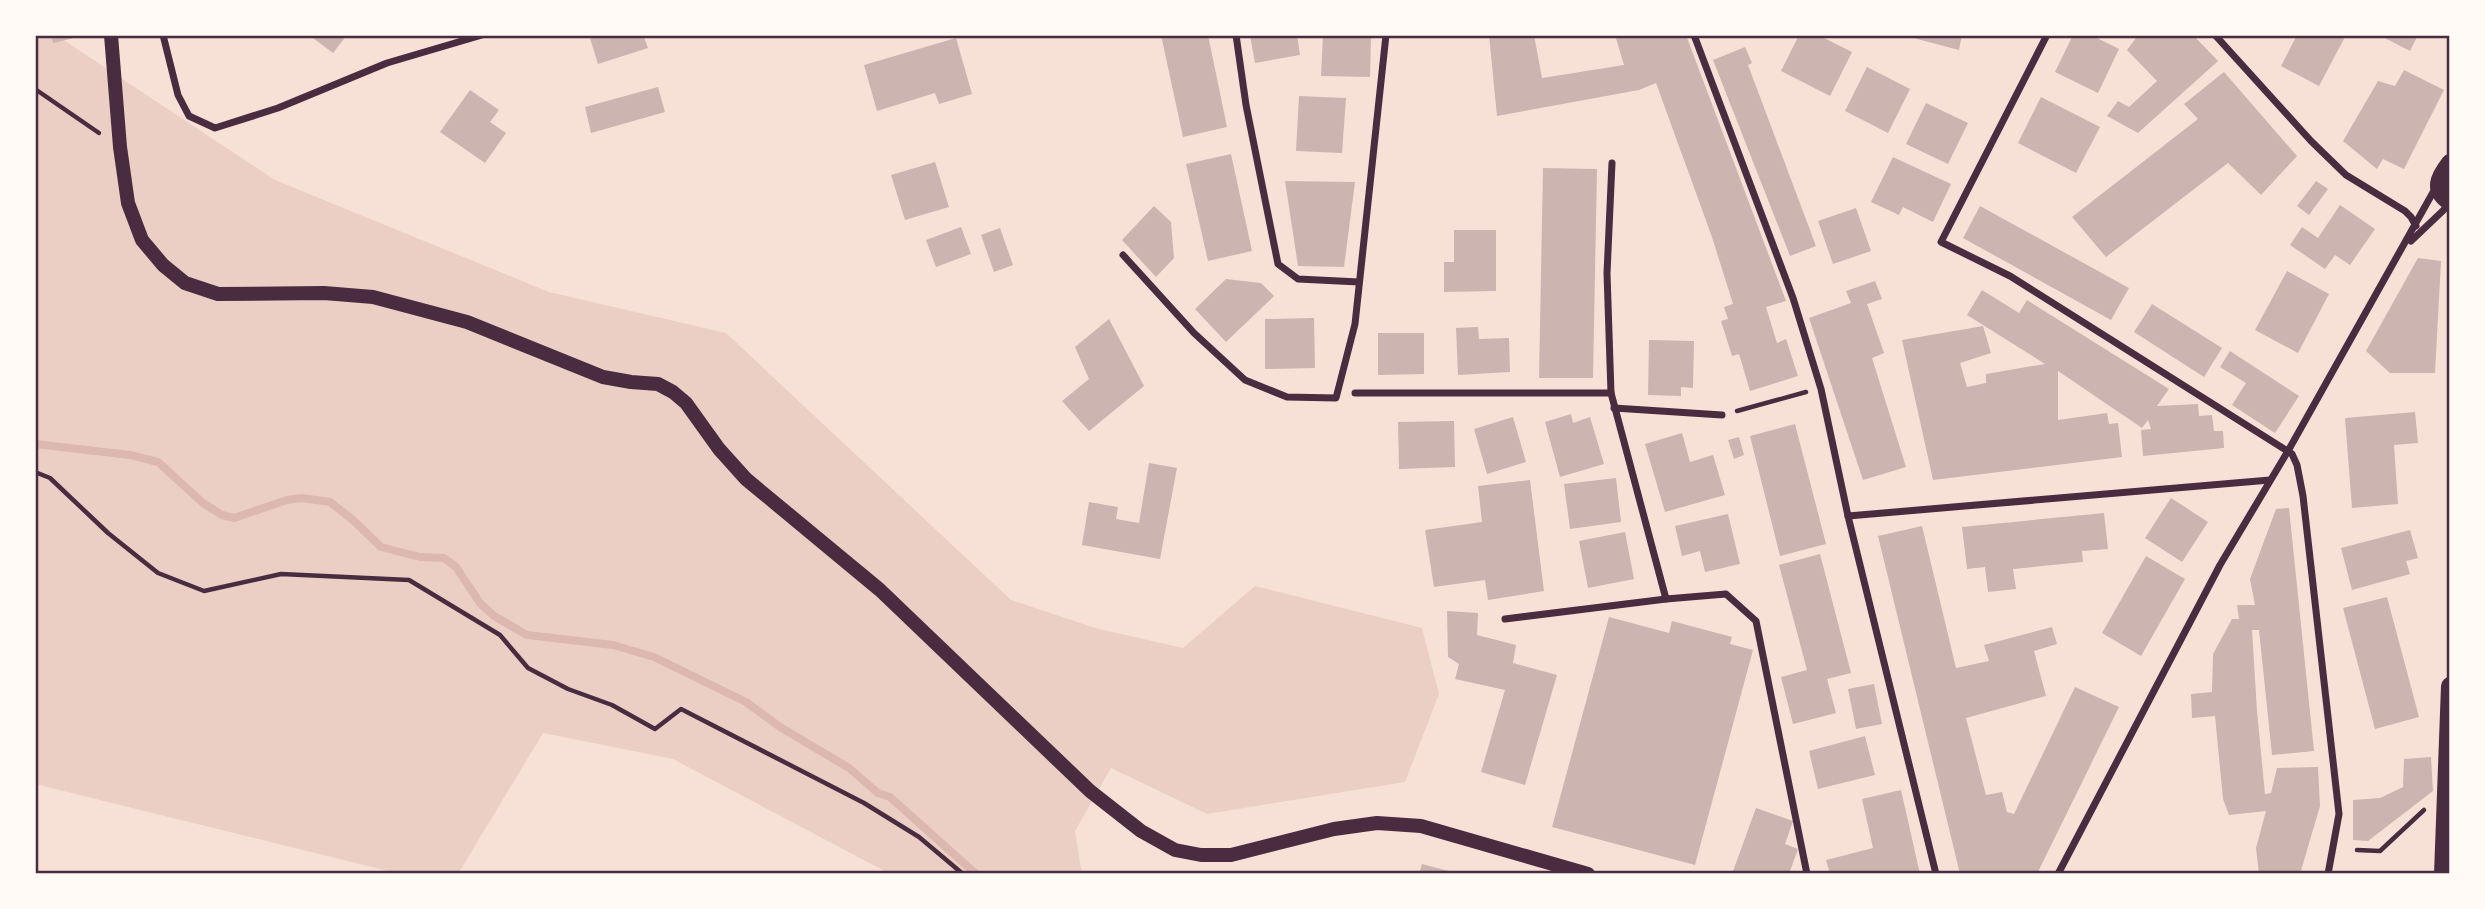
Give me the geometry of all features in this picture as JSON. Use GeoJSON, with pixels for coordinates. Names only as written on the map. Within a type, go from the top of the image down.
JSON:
{"type":"FeatureCollection","features":[{"type":"Feature","properties":{"kind":"main road"},"geometry":{"type":"LineString","coordinates":[[111,35],[120,147],[128,202],[142,240],[163,265],[185,283],[218,295],[324,293],[373,297],[467,322],[603,377],[658,384],[673,392],[686,403],[719,450],[746,479],[880,590],[1090,791],[1141,831],[1175,850],[1201,855],[1231,855],[1334,829],[1377,823],[1421,826],[1588,874]]}},
{"type":"Feature","properties":{"kind":"main road"},"geometry":{"type":"LineString","coordinates":[[2449,165],[2439,177],[2438,184],[2442,195],[2450,203]]}},
{"type":"Feature","properties":{"kind":"main road"},"geometry":{"type":"LineString","coordinates":[[2443,874],[2450,686]]}},
{"type":"Feature","properties":{"kind":"street"},"geometry":{"type":"LineString","coordinates":[[163,35],[183,106],[189,116],[215,128],[278,108],[387,63],[482,35]]}},
{"type":"Feature","properties":{"kind":"street"},"geometry":{"type":"LineString","coordinates":[[1236,35],[1246,105],[1278,264],[1298,279],[1359,282]]}},
{"type":"Feature","properties":{"kind":"street"},"geometry":{"type":"LineString","coordinates":[[1123,255],[1194,333],[1245,380],[1287,397],[1336,398],[1354,324],[1386,35]]}},
{"type":"Feature","properties":{"kind":"street"},"geometry":{"type":"LineString","coordinates":[[1694,35],[1793,298],[1821,388],[1848,516],[1936,874]]}},
{"type":"Feature","properties":{"kind":"street"},"geometry":{"type":"LineString","coordinates":[[2047,35],[1941,242],[2010,276],[2288,451],[2297,465],[2303,496],[2339,814],[2328,874]]}},
{"type":"Feature","properties":{"kind":"street"},"geometry":{"type":"LineString","coordinates":[[2215,35],[2346,175],[2404,211],[2416,226]]}},
{"type":"Feature","properties":{"kind":"street"},"geometry":{"type":"LineString","coordinates":[[1612,163],[1608,273],[1611,393],[1666,599]]}},
{"type":"Feature","properties":{"kind":"street"},"geometry":{"type":"LineString","coordinates":[[2057,874],[2220,565],[2288,451],[2438,184]]}},
{"type":"Feature","properties":{"kind":"street"},"geometry":{"type":"LineString","coordinates":[[2403,249],[2450,203]]}},
{"type":"Feature","properties":{"kind":"street"},"geometry":{"type":"LineString","coordinates":[[1355,393],[1611,393]]}},
{"type":"Feature","properties":{"kind":"street"},"geometry":{"type":"LineString","coordinates":[[1614,408],[1722,415]]}},
{"type":"Feature","properties":{"kind":"street"},"geometry":{"type":"LineString","coordinates":[[1848,516],[2270,480]]}},
{"type":"Feature","properties":{"kind":"street"},"geometry":{"type":"LineString","coordinates":[[1505,619],[1726,594],[1756,621],[1807,874]]}},
{"type":"Feature","properties":{"kind":"path"},"geometry":{"type":"LineString","coordinates":[[35,89],[120,147]]}},
{"type":"Feature","properties":{"kind":"path"},"geometry":{"type":"LineString","coordinates":[[1722,415],[1821,388]]}},
{"type":"Feature","properties":{"kind":"path"},"geometry":{"type":"LineString","coordinates":[[35,472],[50,478],[92,519],[158,573],[204,591],[281,574],[409,580],[500,635],[528,668],[568,689],[612,705],[655,729],[681,709],[864,803],[919,837],[963,874]]}},
{"type":"Feature","properties":{"kind":"path"},"geometry":{"type":"LineString","coordinates":[[2357,850],[2380,851],[2432,803]]}},
{"type":"Feature","properties":{"kind":"shaded area"},"geometry":{"type":"Polygon","coordinates":[[[35,35],[56,35],[275,180],[549,292],[726,333],[1011,600],[1095,628],[1183,648],[1255,586],[1422,628],[1439,694],[1405,782],[1207,814],[1111,768],[1075,831],[1082,874],[890,874],[673,759],[543,733],[458,874],[400,874],[35,784],[35,35]]]}},
{"type":"Feature","properties":{"kind":"building"},"geometry":{"type":"Polygon","coordinates":[[[51,35],[82,35],[82,36],[53,43],[51,35]]]}},
{"type":"Feature","properties":{"kind":"building"},"geometry":{"type":"Polygon","coordinates":[[[309,35],[347,35],[333,53],[309,35]]]}},
{"type":"Feature","properties":{"kind":"building"},"geometry":{"type":"Polygon","coordinates":[[[589,35],[643,35],[648,48],[598,64],[589,35]]]}},
{"type":"Feature","properties":{"kind":"building"},"geometry":{"type":"Polygon","coordinates":[[[1161,35],[1208,35],[1227,127],[1183,137],[1161,35]]]}},
{"type":"Feature","properties":{"kind":"building"},"geometry":{"type":"Polygon","coordinates":[[[1250,35],[1297,35],[1300,55],[1255,63],[1250,35]]]}},
{"type":"Feature","properties":{"kind":"building"},"geometry":{"type":"Polygon","coordinates":[[[1323,35],[1371,35],[1370,77],[1321,76],[1323,35]]]}},
{"type":"Feature","properties":{"kind":"building"},"geometry":{"type":"Polygon","coordinates":[[[1489,35],[1534,35],[1542,78],[1624,65],[1615,35],[1686,35],[1786,301],[1766,307],[1777,343],[1786,339],[1798,376],[1750,391],[1739,354],[1732,356],[1721,321],[1728,319],[1724,307],[1733,304],[1712,237],[1656,83],[1639,90],[1497,116],[1489,35]]]}},
{"type":"Feature","properties":{"kind":"building"},"geometry":{"type":"Polygon","coordinates":[[[1799,35],[1818,35],[1852,52],[1830,96],[1781,71],[1799,35]]]}},
{"type":"Feature","properties":{"kind":"building"},"geometry":{"type":"Polygon","coordinates":[[[1902,35],[1962,35],[1959,50],[1902,35]]]}},
{"type":"Feature","properties":{"kind":"building"},"geometry":{"type":"Polygon","coordinates":[[[2073,35],[2091,35],[2119,49],[2098,93],[2055,72],[2073,35]]]}},
{"type":"Feature","properties":{"kind":"building"},"geometry":{"type":"Polygon","coordinates":[[[2130,35],[2193,35],[2218,61],[2138,133],[2107,116],[2118,101],[2129,107],[2157,81],[2127,50],[2136,38],[2130,35]]]}},
{"type":"Feature","properties":{"kind":"building"},"geometry":{"type":"Polygon","coordinates":[[[2297,35],[2346,35],[2319,86],[2281,66],[2297,35]]]}},
{"type":"Feature","properties":{"kind":"building"},"geometry":{"type":"Polygon","coordinates":[[[2379,35],[2418,35],[2410,51],[2379,35]]]}},
{"type":"Feature","properties":{"kind":"building"},"geometry":{"type":"Polygon","coordinates":[[[956,38],[972,94],[939,104],[935,93],[877,111],[864,65],[956,38]]]}},
{"type":"Feature","properties":{"kind":"building"},"geometry":{"type":"Polygon","coordinates":[[[1745,47],[1752,63],[1748,65],[1816,246],[1790,256],[1713,60],[1745,47]]]}},
{"type":"Feature","properties":{"kind":"building"},"geometry":{"type":"Polygon","coordinates":[[[1867,67],[1910,89],[1888,133],[1845,111],[1867,67]]]}},
{"type":"Feature","properties":{"kind":"building"},"geometry":{"type":"Polygon","coordinates":[[[2404,70],[2444,90],[2404,169],[2383,159],[2377,169],[2343,141],[2378,81],[2395,86],[2404,70]]]}},
{"type":"Feature","properties":{"kind":"building"},"geometry":{"type":"Polygon","coordinates":[[[2224,72],[2297,156],[2261,195],[2228,163],[2106,257],[2072,217],[2198,119],[2184,104],[2224,72]]]}},
{"type":"Feature","properties":{"kind":"building"},"geometry":{"type":"Polygon","coordinates":[[[658,87],[665,112],[591,133],[585,107],[658,87]]]}},
{"type":"Feature","properties":{"kind":"building"},"geometry":{"type":"Polygon","coordinates":[[[470,90],[499,110],[490,122],[506,133],[485,163],[440,132],[470,90]]]}},
{"type":"Feature","properties":{"kind":"building"},"geometry":{"type":"Polygon","coordinates":[[[1299,96],[1346,98],[1342,153],[1296,151],[1299,96]]]}},
{"type":"Feature","properties":{"kind":"building"},"geometry":{"type":"Polygon","coordinates":[[[2041,97],[2100,127],[2076,173],[2018,143],[2041,97]]]}},
{"type":"Feature","properties":{"kind":"building"},"geometry":{"type":"Polygon","coordinates":[[[1926,103],[1968,123],[1948,164],[1906,144],[1926,103]]]}},
{"type":"Feature","properties":{"kind":"building"},"geometry":{"type":"Polygon","coordinates":[[[1231,154],[1252,251],[1208,261],[1186,164],[1231,154]]]}},
{"type":"Feature","properties":{"kind":"building"},"geometry":{"type":"Polygon","coordinates":[[[1893,157],[1951,184],[1933,222],[1903,207],[1899,215],[1871,202],[1893,157]]]}},
{"type":"Feature","properties":{"kind":"building"},"geometry":{"type":"Polygon","coordinates":[[[935,162],[949,207],[905,220],[891,175],[935,162]]]}},
{"type":"Feature","properties":{"kind":"building"},"geometry":{"type":"Polygon","coordinates":[[[1543,168],[1597,169],[1593,378],[1539,378],[1543,168]]]}},
{"type":"Feature","properties":{"kind":"building"},"geometry":{"type":"Polygon","coordinates":[[[1285,181],[1355,182],[1344,267],[1298,266],[1285,181]]]}},
{"type":"Feature","properties":{"kind":"building"},"geometry":{"type":"Polygon","coordinates":[[[2316,181],[2328,189],[2309,215],[2297,206],[2316,181]]]}},
{"type":"Feature","properties":{"kind":"building"},"geometry":{"type":"Polygon","coordinates":[[[2340,205],[2375,229],[2350,265],[2335,255],[2325,269],[2290,245],[2302,227],[2318,238],[2340,205]]]}},
{"type":"Feature","properties":{"kind":"building"},"geometry":{"type":"Polygon","coordinates":[[[1154,206],[1171,222],[1174,258],[1156,277],[1122,240],[1154,206]]]}},
{"type":"Feature","properties":{"kind":"building"},"geometry":{"type":"Polygon","coordinates":[[[1980,206],[2129,288],[2111,320],[1963,238],[1980,206]]]}},
{"type":"Feature","properties":{"kind":"building"},"geometry":{"type":"Polygon","coordinates":[[[1856,208],[1871,251],[1833,264],[1818,221],[1856,208]]]}},
{"type":"Feature","properties":{"kind":"building"},"geometry":{"type":"Polygon","coordinates":[[[961,227],[971,254],[936,267],[926,240],[961,227]]]}},
{"type":"Feature","properties":{"kind":"building"},"geometry":{"type":"Polygon","coordinates":[[[1000,228],[1013,265],[994,272],[981,235],[1000,228]]]}},
{"type":"Feature","properties":{"kind":"building"},"geometry":{"type":"Polygon","coordinates":[[[1454,230],[1496,230],[1496,291],[1444,292],[1444,262],[1454,262],[1454,230]]]}},
{"type":"Feature","properties":{"kind":"building"},"geometry":{"type":"Polygon","coordinates":[[[2418,258],[2441,261],[2435,373],[2390,373],[2366,351],[2418,258]]]}},
{"type":"Feature","properties":{"kind":"building"},"geometry":{"type":"Polygon","coordinates":[[[2287,271],[2329,294],[2298,353],[2255,330],[2287,271]]]}},
{"type":"Feature","properties":{"kind":"building"},"geometry":{"type":"Polygon","coordinates":[[[1226,279],[1261,283],[1274,296],[1226,342],[1195,309],[1226,279]]]}},
{"type":"Feature","properties":{"kind":"building"},"geometry":{"type":"Polygon","coordinates":[[[1875,281],[1882,299],[1867,304],[1884,353],[1872,358],[1906,467],[1863,480],[1809,318],[1851,303],[1846,291],[1875,281]]]}},
{"type":"Feature","properties":{"kind":"building"},"geometry":{"type":"Polygon","coordinates":[[[1982,290],[2019,313],[2027,300],[2169,389],[2157,406],[2198,404],[2199,416],[2212,415],[2214,431],[2223,431],[2224,448],[2143,456],[2141,430],[2151,429],[2148,420],[2142,428],[2058,371],[2058,420],[2107,413],[2109,424],[2118,423],[2122,457],[1933,480],[1902,340],[1983,326],[1991,353],[1960,363],[1967,387],[1986,383],[1986,374],[2045,364],[1967,315],[1982,290]]]}},
{"type":"Feature","properties":{"kind":"building"},"geometry":{"type":"Polygon","coordinates":[[[2152,304],[2222,348],[2204,377],[2134,332],[2152,304]]]}},
{"type":"Feature","properties":{"kind":"building"},"geometry":{"type":"Polygon","coordinates":[[[1314,318],[1315,368],[1265,369],[1265,319],[1314,318]]]}},
{"type":"Feature","properties":{"kind":"building"},"geometry":{"type":"Polygon","coordinates":[[[1109,319],[1144,386],[1089,431],[1062,401],[1089,379],[1075,347],[1109,319]]]}},
{"type":"Feature","properties":{"kind":"building"},"geometry":{"type":"Polygon","coordinates":[[[1478,327],[1479,339],[1509,338],[1510,372],[1458,375],[1456,328],[1478,327]]]}},
{"type":"Feature","properties":{"kind":"building"},"geometry":{"type":"Polygon","coordinates":[[[1378,333],[1424,333],[1424,374],[1378,375],[1378,333]]]}},
{"type":"Feature","properties":{"kind":"building"},"geometry":{"type":"Polygon","coordinates":[[[1649,340],[1694,341],[1693,388],[1681,387],[1681,396],[1648,395],[1649,340]]]}},
{"type":"Feature","properties":{"kind":"building"},"geometry":{"type":"Polygon","coordinates":[[[2230,351],[2299,396],[2275,433],[2232,405],[2246,383],[2220,367],[2230,351]]]}},
{"type":"Feature","properties":{"kind":"building"},"geometry":{"type":"Polygon","coordinates":[[[2415,412],[2418,443],[2394,445],[2398,504],[2352,508],[2345,418],[2415,412]]]}},
{"type":"Feature","properties":{"kind":"building"},"geometry":{"type":"Polygon","coordinates":[[[1571,414],[1573,423],[1590,417],[1604,464],[1560,477],[1545,422],[1571,414]]]}},
{"type":"Feature","properties":{"kind":"building"},"geometry":{"type":"Polygon","coordinates":[[[1513,417],[1526,462],[1487,474],[1474,429],[1513,417]]]}},
{"type":"Feature","properties":{"kind":"building"},"geometry":{"type":"Polygon","coordinates":[[[1454,421],[1455,467],[1399,469],[1398,422],[1454,421]]]}},
{"type":"Feature","properties":{"kind":"building"},"geometry":{"type":"Polygon","coordinates":[[[1795,424],[1826,544],[1780,556],[1750,436],[1795,424]]]}},
{"type":"Feature","properties":{"kind":"building"},"geometry":{"type":"Polygon","coordinates":[[[1682,433],[1690,462],[1713,455],[1725,495],[1665,512],[1645,444],[1682,433]]]}},
{"type":"Feature","properties":{"kind":"building"},"geometry":{"type":"Polygon","coordinates":[[[1739,437],[1744,455],[1734,459],[1728,440],[1739,437]]]}},
{"type":"Feature","properties":{"kind":"building"},"geometry":{"type":"Polygon","coordinates":[[[1149,463],[1177,468],[1160,559],[1082,545],[1089,502],[1118,507],[1116,519],[1139,523],[1149,463]]]}},
{"type":"Feature","properties":{"kind":"building"},"geometry":{"type":"Polygon","coordinates":[[[1616,478],[1621,522],[1570,529],[1564,484],[1616,478]]]}},
{"type":"Feature","properties":{"kind":"building"},"geometry":{"type":"Polygon","coordinates":[[[1530,480],[1544,591],[1488,600],[1485,580],[1434,587],[1425,530],[1482,522],[1478,486],[1530,480]]]}},
{"type":"Feature","properties":{"kind":"building"},"geometry":{"type":"Polygon","coordinates":[[[2171,498],[2208,522],[2182,562],[2145,538],[2171,498]]]}},
{"type":"Feature","properties":{"kind":"building"},"geometry":{"type":"Polygon","coordinates":[[[2289,508],[2314,751],[2272,755],[2259,630],[2252,630],[2265,794],[2271,793],[2277,768],[2318,767],[2320,806],[2300,874],[2259,874],[2256,848],[2266,811],[2229,815],[2223,799],[2215,716],[2192,718],[2191,694],[2212,692],[2213,654],[2232,619],[2239,619],[2237,605],[2255,605],[2250,579],[2276,509],[2289,508]]]}},
{"type":"Feature","properties":{"kind":"building"},"geometry":{"type":"Polygon","coordinates":[[[2104,513],[2108,549],[2082,551],[2083,562],[2013,569],[2016,589],[1988,592],[1985,567],[1967,569],[1962,527],[2104,513]]]}},
{"type":"Feature","properties":{"kind":"building"},"geometry":{"type":"Polygon","coordinates":[[[1728,514],[1740,564],[1705,572],[1700,551],[1682,556],[1675,526],[1728,514]]]}},
{"type":"Feature","properties":{"kind":"building"},"geometry":{"type":"Polygon","coordinates":[[[1922,526],[1956,668],[1989,661],[1984,645],[2052,627],[2057,644],[2034,651],[2046,696],[1966,718],[1986,795],[2002,792],[2007,812],[2014,814],[2075,687],[2119,707],[2037,874],[1960,874],[1878,536],[1922,526]]]}},
{"type":"Feature","properties":{"kind":"building"},"geometry":{"type":"Polygon","coordinates":[[[2410,530],[2418,558],[2406,561],[2410,574],[2352,590],[2341,548],[2410,530]]]}},
{"type":"Feature","properties":{"kind":"building"},"geometry":{"type":"Polygon","coordinates":[[[1625,532],[1634,579],[1588,588],[1579,541],[1625,532]]]}},
{"type":"Feature","properties":{"kind":"building"},"geometry":{"type":"Polygon","coordinates":[[[1820,554],[1851,673],[1827,679],[1836,713],[1793,724],[1781,677],[1807,670],[1779,565],[1820,554]]]}},
{"type":"Feature","properties":{"kind":"building"},"geometry":{"type":"Polygon","coordinates":[[[2146,556],[2185,579],[2141,656],[2102,633],[2146,556]]]}},
{"type":"Feature","properties":{"kind":"building"},"geometry":{"type":"Polygon","coordinates":[[[2387,597],[2419,717],[2375,729],[2343,608],[2387,597]]]}},
{"type":"Feature","properties":{"kind":"building"},"geometry":{"type":"Polygon","coordinates":[[[1447,611],[1478,613],[1477,635],[1516,645],[1513,663],[1557,675],[1525,785],[1481,772],[1505,690],[1455,679],[1459,664],[1448,657],[1447,611]]]}},
{"type":"Feature","properties":{"kind":"building"},"geometry":{"type":"Polygon","coordinates":[[[1609,617],[1669,633],[1672,621],[1732,637],[1730,644],[1753,650],[1695,865],[1552,827],[1609,617]]]}},
{"type":"Feature","properties":{"kind":"building"},"geometry":{"type":"Polygon","coordinates":[[[1874,684],[1882,724],[1856,729],[1848,689],[1874,684]]]}},
{"type":"Feature","properties":{"kind":"building"},"geometry":{"type":"Polygon","coordinates":[[[1865,736],[1875,775],[1818,789],[1809,751],[1865,736]]]}},
{"type":"Feature","properties":{"kind":"building"},"geometry":{"type":"Polygon","coordinates":[[[2431,757],[2433,791],[2368,841],[2353,840],[2353,800],[2380,798],[2403,787],[2404,759],[2431,757]]]}},
{"type":"Feature","properties":{"kind":"building"},"geometry":{"type":"Polygon","coordinates":[[[1901,790],[1920,874],[1830,874],[1826,860],[1873,848],[1862,799],[1901,790]]]}},
{"type":"Feature","properties":{"kind":"building"},"geometry":{"type":"Polygon","coordinates":[[[1756,808],[1793,821],[1785,844],[1798,849],[1789,874],[1732,874],[1756,808]]]}},
{"type":"Feature","properties":{"kind":"building"},"geometry":{"type":"Polygon","coordinates":[[[1422,864],[1456,873],[1419,874],[1422,864]]]}},
{"type":"Feature","properties":{"kind":"waterway"},"geometry":{"type":"LineString","coordinates":[[35,444],[130,455],[158,462],[203,503],[222,515],[234,518],[287,500],[302,498],[330,502],[381,547],[420,557],[444,558],[456,567],[480,603],[494,616],[527,635],[613,645],[654,657],[746,702],[780,727],[849,768],[878,793],[890,797],[976,874]]}}]}
